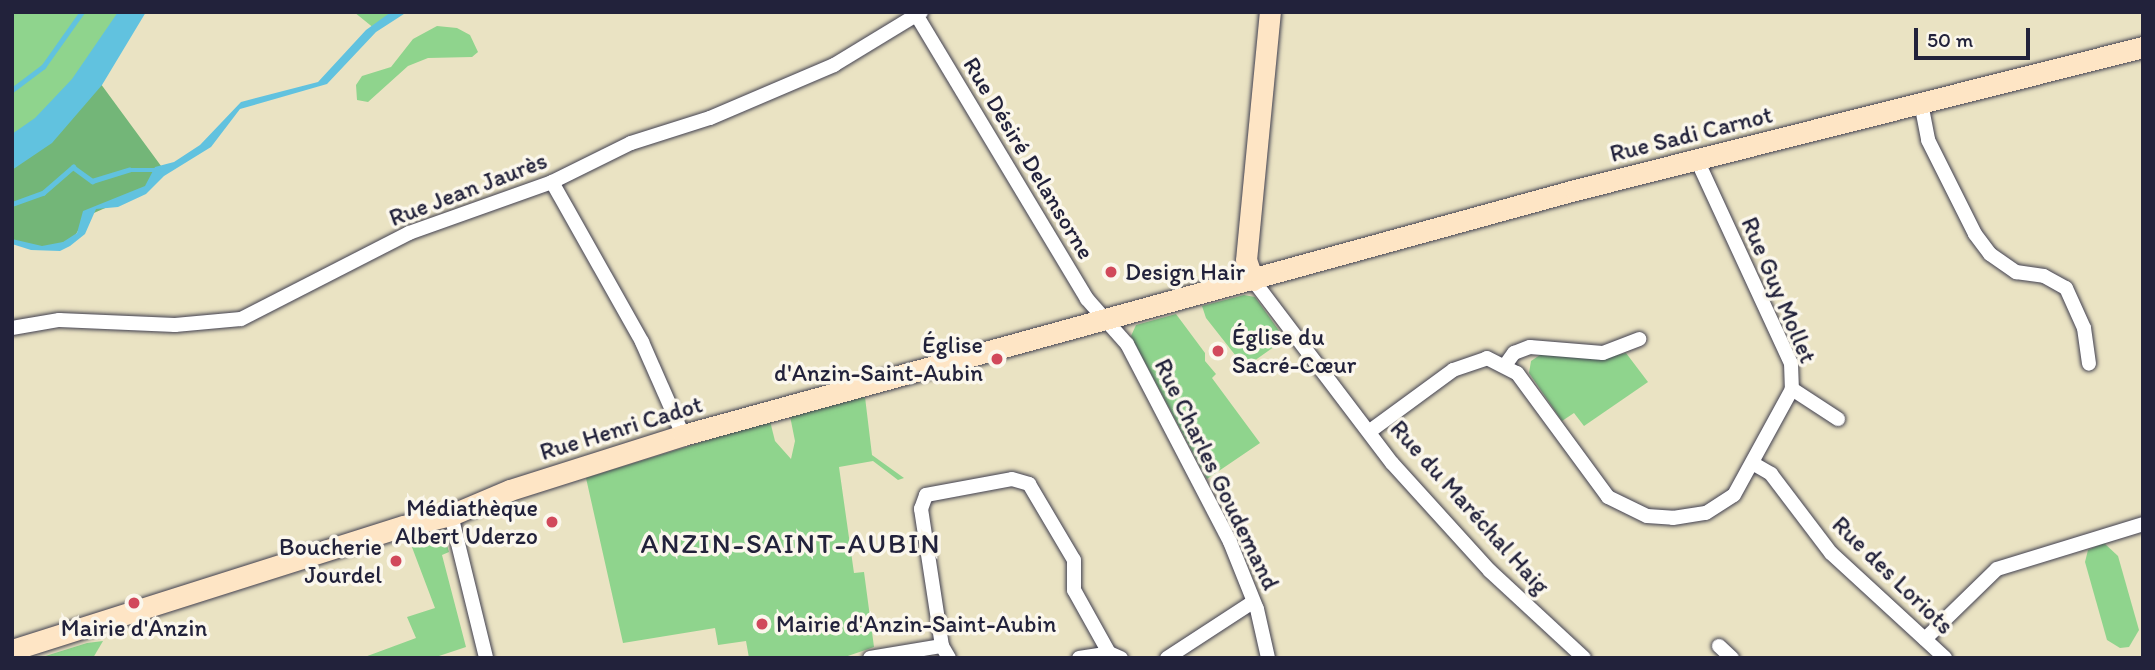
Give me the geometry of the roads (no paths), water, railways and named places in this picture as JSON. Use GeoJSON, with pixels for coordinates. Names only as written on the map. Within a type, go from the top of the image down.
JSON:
{"type":"FeatureCollection","features":[{"type":"Feature","properties":{"kind":"main road"},"geometry":{"type":"LineString","coordinates":[[1253,279],[1246,260],[1270,12]]}},
{"type":"Feature","properties":{"kind":"main road","name":"Rue Sadi Carnot"},"geometry":{"type":"LineString","coordinates":[[1253,279],[1697,160],[2143,47]]}},
{"type":"Feature","properties":{"kind":"main road","name":"Rue Henri Cadot"},"geometry":{"type":"LineString","coordinates":[[12,650],[391,530],[451,516],[510,490],[683,435],[1253,279]]}},
{"type":"Feature","properties":{"kind":"street","name":"Rue Jean Jaurès"},"geometry":{"type":"LineString","coordinates":[[12,328],[59,320],[175,325],[241,319],[409,233],[552,182],[631,143],[710,118],[834,65],[919,14]]}},
{"type":"Feature","properties":{"kind":"street","name":"Rue Désiré Delansorne"},"geometry":{"type":"LineString","coordinates":[[919,14],[1087,299],[1107,319]]}},
{"type":"Feature","properties":{"kind":"street"},"geometry":{"type":"LineString","coordinates":[[1921,103],[1928,140],[1975,234],[1990,254],[2016,272],[2044,276],[2066,288],[2084,328],[2089,364]]}},
{"type":"Feature","properties":{"kind":"street","name":"Rue Guy Mollet"},"geometry":{"type":"LineString","coordinates":[[1697,160],[1791,363],[1792,389],[1838,419]]}},
{"type":"Feature","properties":{"kind":"street"},"geometry":{"type":"LineString","coordinates":[[552,182],[642,342],[683,435]]}},
{"type":"Feature","properties":{"kind":"street","name":"Rue du Maréchal Haig"},"geometry":{"type":"LineString","coordinates":[[1253,279],[1392,463],[1490,571],[1584,658]]}},
{"type":"Feature","properties":{"kind":"street","name":"Rue Charles Goudemand"},"geometry":{"type":"LineString","coordinates":[[1107,319],[1122,335],[1230,542],[1253,602],[1268,658]]}},
{"type":"Feature","properties":{"kind":"street"},"geometry":{"type":"LineString","coordinates":[[1506,364],[1514,353],[1530,347],[1604,353],[1639,339]]}},
{"type":"Feature","properties":{"kind":"street"},"geometry":{"type":"LineString","coordinates":[[1370,431],[1453,370],[1487,358],[1506,364],[1608,497],[1625,509],[1673,518],[1706,513],[1734,495],[1754,464],[1792,389]]}},
{"type":"Feature","properties":{"kind":"street","name":"Rue des Loriots"},"geometry":{"type":"LineString","coordinates":[[1754,464],[1771,474],[1831,553],[1945,658]]}},
{"type":"Feature","properties":{"kind":"street"},"geometry":{"type":"LineString","coordinates":[[870,658],[945,652],[921,509],[926,495],[1021,480],[1029,484],[1074,560],[1074,590],[1115,655],[1079,658]]}},
{"type":"Feature","properties":{"kind":"street"},"geometry":{"type":"LineString","coordinates":[[451,516],[486,658]]}},
{"type":"Feature","properties":{"kind":"street"},"geometry":{"type":"LineString","coordinates":[[1925,639],[1997,569],[2143,524]]}},
{"type":"Feature","properties":{"kind":"street"},"geometry":{"type":"LineString","coordinates":[[1167,658],[1253,602]]}},
{"type":"Feature","properties":{"kind":"street"},"geometry":{"type":"LineString","coordinates":[[1719,646],[1732,658]]}},
{"type":"Feature","properties":{"kind":"water"},"geometry":{"type":"Polygon","coordinates":[[[118,12],[146,12],[102,85],[52,143],[12,170],[12,134],[35,118],[72,79],[118,12]]]}},
{"type":"Feature","properties":{"kind":"water"},"geometry":{"type":"Polygon","coordinates":[[[391,12],[407,12],[376,32],[327,84],[240,109],[211,147],[164,176],[146,194],[118,207],[96,209],[85,234],[70,246],[60,251],[31,250],[12,244],[12,239],[42,246],[63,242],[77,233],[83,211],[145,186],[155,167],[174,162],[200,145],[241,102],[318,82],[366,30],[391,12]]]}},
{"type":"Feature","properties":{"kind":"waterway"},"geometry":{"type":"LineString","coordinates":[[12,90],[43,67],[82,12]]}},
{"type":"Feature","properties":{"kind":"waterway"},"geometry":{"type":"LineString","coordinates":[[12,204],[43,193],[73,167],[92,181],[129,170],[159,170]]}},
{"type":"Feature","properties":{"kind":"place","name":"Design Hair"},"geometry":{"type":"Point","coordinates":[1111,272]}},
{"type":"Feature","properties":{"kind":"place","name":"Église du Sacré-Cœur"},"geometry":{"type":"Point","coordinates":[1218,351]}},
{"type":"Feature","properties":{"kind":"place","name":"Église d'Anzin-Saint-Aubin"},"geometry":{"type":"Point","coordinates":[997,359]}},
{"type":"Feature","properties":{"kind":"place","name":"Médiathèque Albert Uderzo"},"geometry":{"type":"Point","coordinates":[552,522]}},
{"type":"Feature","properties":{"kind":"place","name":"Boucherie Jourdel"},"geometry":{"type":"Point","coordinates":[396,561]}},
{"type":"Feature","properties":{"kind":"place","name":"Mairie d'Anzin"},"geometry":{"type":"Point","coordinates":[134,603]}},
{"type":"Feature","properties":{"kind":"place","name":"Mairie d'Anzin-Saint-Aubin"},"geometry":{"type":"Point","coordinates":[762,624]}},
{"type":"Feature","properties":{"kind":"district","name":"ANZIN-SAINT-AUBIN"},"geometry":{"type":"Point","coordinates":[791,543]}}]}
